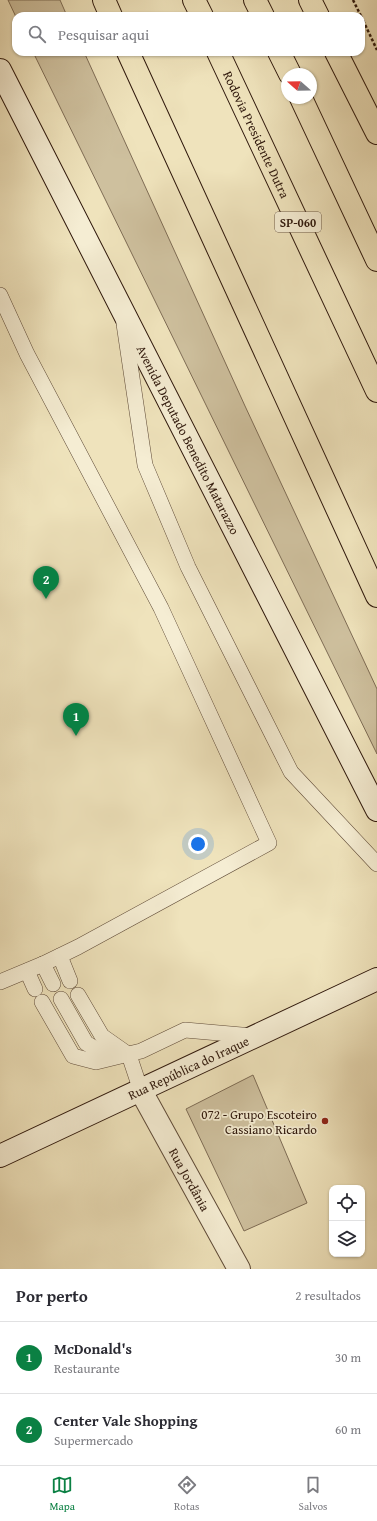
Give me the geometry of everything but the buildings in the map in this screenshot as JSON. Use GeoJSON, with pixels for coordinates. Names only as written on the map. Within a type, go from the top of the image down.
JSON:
{"type":"FeatureCollection","features":[{"type":"Feature","properties":{"kind":"main road"},"geometry":{"type":"LineString","coordinates":[[104,0],[110,12]]}},
{"type":"Feature","properties":{"kind":"main road"},"geometry":{"type":"LineString","coordinates":[[194,0],[200,12]]}},
{"type":"Feature","properties":{"kind":"main road"},"geometry":{"type":"LineString","coordinates":[[255,0],[260,12]]}},
{"type":"Feature","properties":{"kind":"main road"},"geometry":{"type":"LineString","coordinates":[[310,0],[316,12]]}},
{"type":"Feature","properties":{"kind":"main road"},"geometry":{"type":"LineString","coordinates":[[130,56],[377,596]]}},
{"type":"Feature","properties":{"kind":"main road","name":"Rodovia Presidente Dutra"},"geometry":{"type":"LineString","coordinates":[[220,56],[377,391]]}},
{"type":"Feature","properties":{"kind":"main road"},"geometry":{"type":"LineString","coordinates":[[281,56],[287,68]]}},
{"type":"Feature","properties":{"kind":"main road"},"geometry":{"type":"LineString","coordinates":[[338,56],[377,133]]}},
{"type":"Feature","properties":{"kind":"main road","name":"Avenida Deputado Benedito Matarazzo"},"geometry":{"type":"LineString","coordinates":[[0,70],[377,810]]}},
{"type":"Feature","properties":{"kind":"main road"},"geometry":{"type":"LineString","coordinates":[[304,104],[377,260]]}},
{"type":"Feature","properties":{"kind":"main road","name":"Rua República do Iraque"},"geometry":{"type":"LineString","coordinates":[[0,1156],[377,979]]}},
{"type":"Feature","properties":{"kind":"main road","name":"Rua Jordânia"},"geometry":{"type":"LineString","coordinates":[[141,1090],[239,1269]]}},
{"type":"Feature","properties":{"kind":"lane"},"geometry":{"type":"LineString","coordinates":[[0,295],[27,354],[161,608],[269,843],[60,956],[0,982]]}},
{"type":"Feature","properties":{"kind":"lane"},"geometry":{"type":"LineString","coordinates":[[122,309],[145,465],[188,567],[291,772],[377,864]]}},
{"type":"Feature","properties":{"kind":"lane"},"geometry":{"type":"LineString","coordinates":[[60,956],[70,981]]}},
{"type":"Feature","properties":{"kind":"lane"},"geometry":{"type":"LineString","coordinates":[[44,964],[53,984]]}},
{"type":"Feature","properties":{"kind":"lane"},"geometry":{"type":"LineString","coordinates":[[27,971],[38,996],[73,1056],[96,1062],[129,1055],[141,1052],[185,1030],[256,1036]]}},
{"type":"Feature","properties":{"kind":"lane"},"geometry":{"type":"LineString","coordinates":[[78,995],[102,1036],[129,1055],[141,1090]]}},
{"type":"Feature","properties":{"kind":"lane"},"geometry":{"type":"LineString","coordinates":[[61,999],[86,1043],[99,1051],[129,1055]]}},
{"type":"Feature","properties":{"kind":"path"},"geometry":{"type":"LineString","coordinates":[[353,0],[359,12]]}},
{"type":"Feature","properties":{"kind":"path"},"geometry":{"type":"LineString","coordinates":[[365,24],[377,50]]}},
{"type":"Feature","properties":{"kind":"shaded area"},"geometry":{"type":"Polygon","coordinates":[[[8,0],[60,0],[65,12],[14,12],[8,0]]]}},
{"type":"Feature","properties":{"kind":"shaded area"},"geometry":{"type":"Polygon","coordinates":[[[35,56],[86,56],[245,406],[377,689],[377,754],[35,56]]]}},
{"type":"Feature","properties":{"kind":"shaded area"},"geometry":{"type":"Polygon","coordinates":[[[253,1075],[307,1203],[244,1231],[186,1109],[253,1075]]]}},
{"type":"Feature","properties":{"kind":"place","name":"Center Vale Shopping"},"geometry":{"type":"Point","coordinates":[46,599]}},
{"type":"Feature","properties":{"kind":"place","name":"McDonald's"},"geometry":{"type":"Point","coordinates":[76,736]}},
{"type":"Feature","properties":{"kind":"place","name":"072 - Grupo Escoteiro Cassiano Ricardo"},"geometry":{"type":"Point","coordinates":[325,1121]}}]}
